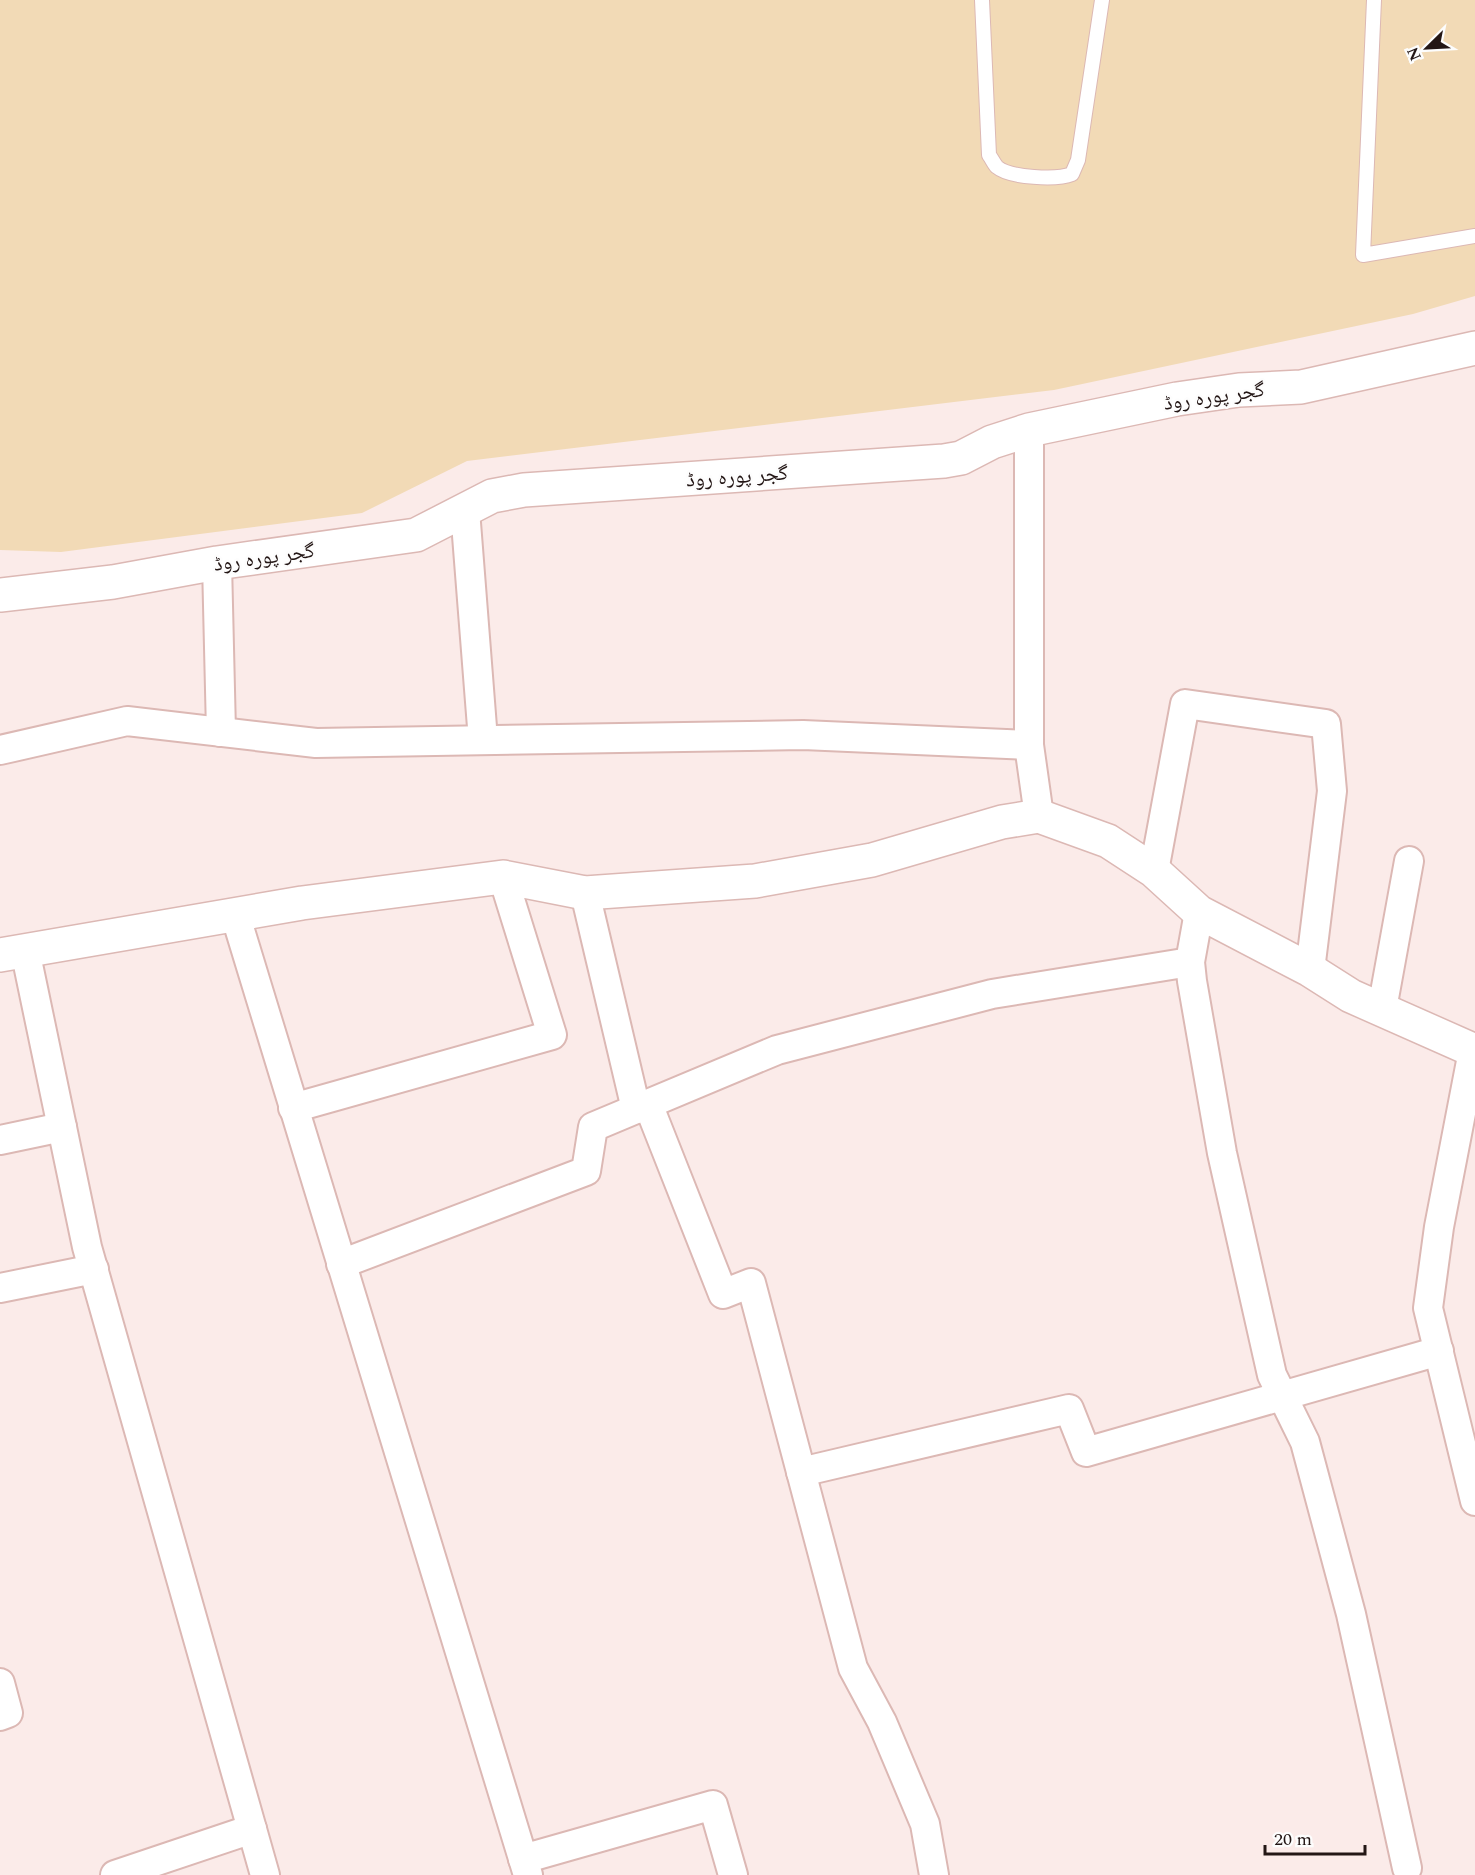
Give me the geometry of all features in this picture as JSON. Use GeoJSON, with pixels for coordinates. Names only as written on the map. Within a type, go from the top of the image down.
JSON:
{"type":"FeatureCollection","features":[{"type":"Feature","properties":{"kind":"street","name":"گجر پورہ روڈ"},"geometry":{"type":"LineString","coordinates":[[0,595],[113,582],[217,563],[416,535],[492,496],[524,490],[944,461],[961,458],[992,442],[1029,430],[1177,399],[1239,390],[1301,387],[1475,348]]}},
{"type":"Feature","properties":{"kind":"street"},"geometry":{"type":"LineString","coordinates":[[1029,430],[1029,745],[1039,816]]}},
{"type":"Feature","properties":{"kind":"street"},"geometry":{"type":"LineString","coordinates":[[465,510],[483,740]]}},
{"type":"Feature","properties":{"kind":"street"},"geometry":{"type":"LineString","coordinates":[[217,563],[221,732]]}},
{"type":"Feature","properties":{"kind":"street"},"geometry":{"type":"LineString","coordinates":[[1154,871],[1185,704],[1326,724],[1332,790],[1310,970]]}},
{"type":"Feature","properties":{"kind":"street"},"geometry":{"type":"LineString","coordinates":[[0,750],[127,721],[316,743],[803,735],[1029,745]]}},
{"type":"Feature","properties":{"kind":"street"},"geometry":{"type":"LineString","coordinates":[[265,1875],[94,1269],[62,1127],[12,953],[235,914],[503,877],[585,893],[755,881],[872,860],[1002,822],[1039,816],[1108,841],[1154,871],[1198,912],[1310,970],[1351,996],[1474,1051],[1438,1227],[1428,1308],[1475,1501]]}},
{"type":"Feature","properties":{"kind":"street"},"geometry":{"type":"LineString","coordinates":[[1382,1009],[1408,861]]}},
{"type":"Feature","properties":{"kind":"street"},"geometry":{"type":"LineString","coordinates":[[293,1108],[552,1035],[503,877]]}},
{"type":"Feature","properties":{"kind":"street"},"geometry":{"type":"LineString","coordinates":[[585,893],[642,1106],[723,1294],[751,1283],[853,1668],[882,1722],[925,1824],[934,1875]]}},
{"type":"Feature","properties":{"kind":"street"},"geometry":{"type":"LineString","coordinates":[[1198,912],[1190,962],[1222,1153],[1272,1375],[1305,1442],[1352,1614],[1407,1868]]}},
{"type":"Feature","properties":{"kind":"street"},"geometry":{"type":"LineString","coordinates":[[235,914],[525,1867],[713,1805],[733,1875]]}},
{"type":"Feature","properties":{"kind":"street"},"geometry":{"type":"LineString","coordinates":[[341,1264],[586,1171],[593,1127],[777,1050],[993,994],[1190,962]]}},
{"type":"Feature","properties":{"kind":"street"},"geometry":{"type":"LineString","coordinates":[[0,1140],[62,1127]]}},
{"type":"Feature","properties":{"kind":"street"},"geometry":{"type":"LineString","coordinates":[[0,1288],[94,1269]]}},
{"type":"Feature","properties":{"kind":"street"},"geometry":{"type":"LineString","coordinates":[[801,1472],[1069,1409],[1086,1452],[1439,1351]]}},
{"type":"Feature","properties":{"kind":"street"},"geometry":{"type":"LineString","coordinates":[[0,1683],[8,1713],[0,1716]]}},
{"type":"Feature","properties":{"kind":"street"},"geometry":{"type":"LineString","coordinates":[[116,1875],[252,1829]]}},
{"type":"Feature","properties":{"kind":"lane"},"geometry":{"type":"LineString","coordinates":[[982,0],[989,155],[998,168],[1008,172],[1062,178],[1072,174],[1078,160],[1102,0]]}},
{"type":"Feature","properties":{"kind":"lane"},"geometry":{"type":"LineString","coordinates":[[1374,0],[1363,255],[1475,236]]}},
{"type":"Feature","properties":{"kind":"shaded area"},"geometry":{"type":"Polygon","coordinates":[[[0,0],[1475,0],[1475,296],[1413,314],[1054,390],[467,461],[362,513],[61,552],[0,550],[0,0]]]}}]}
